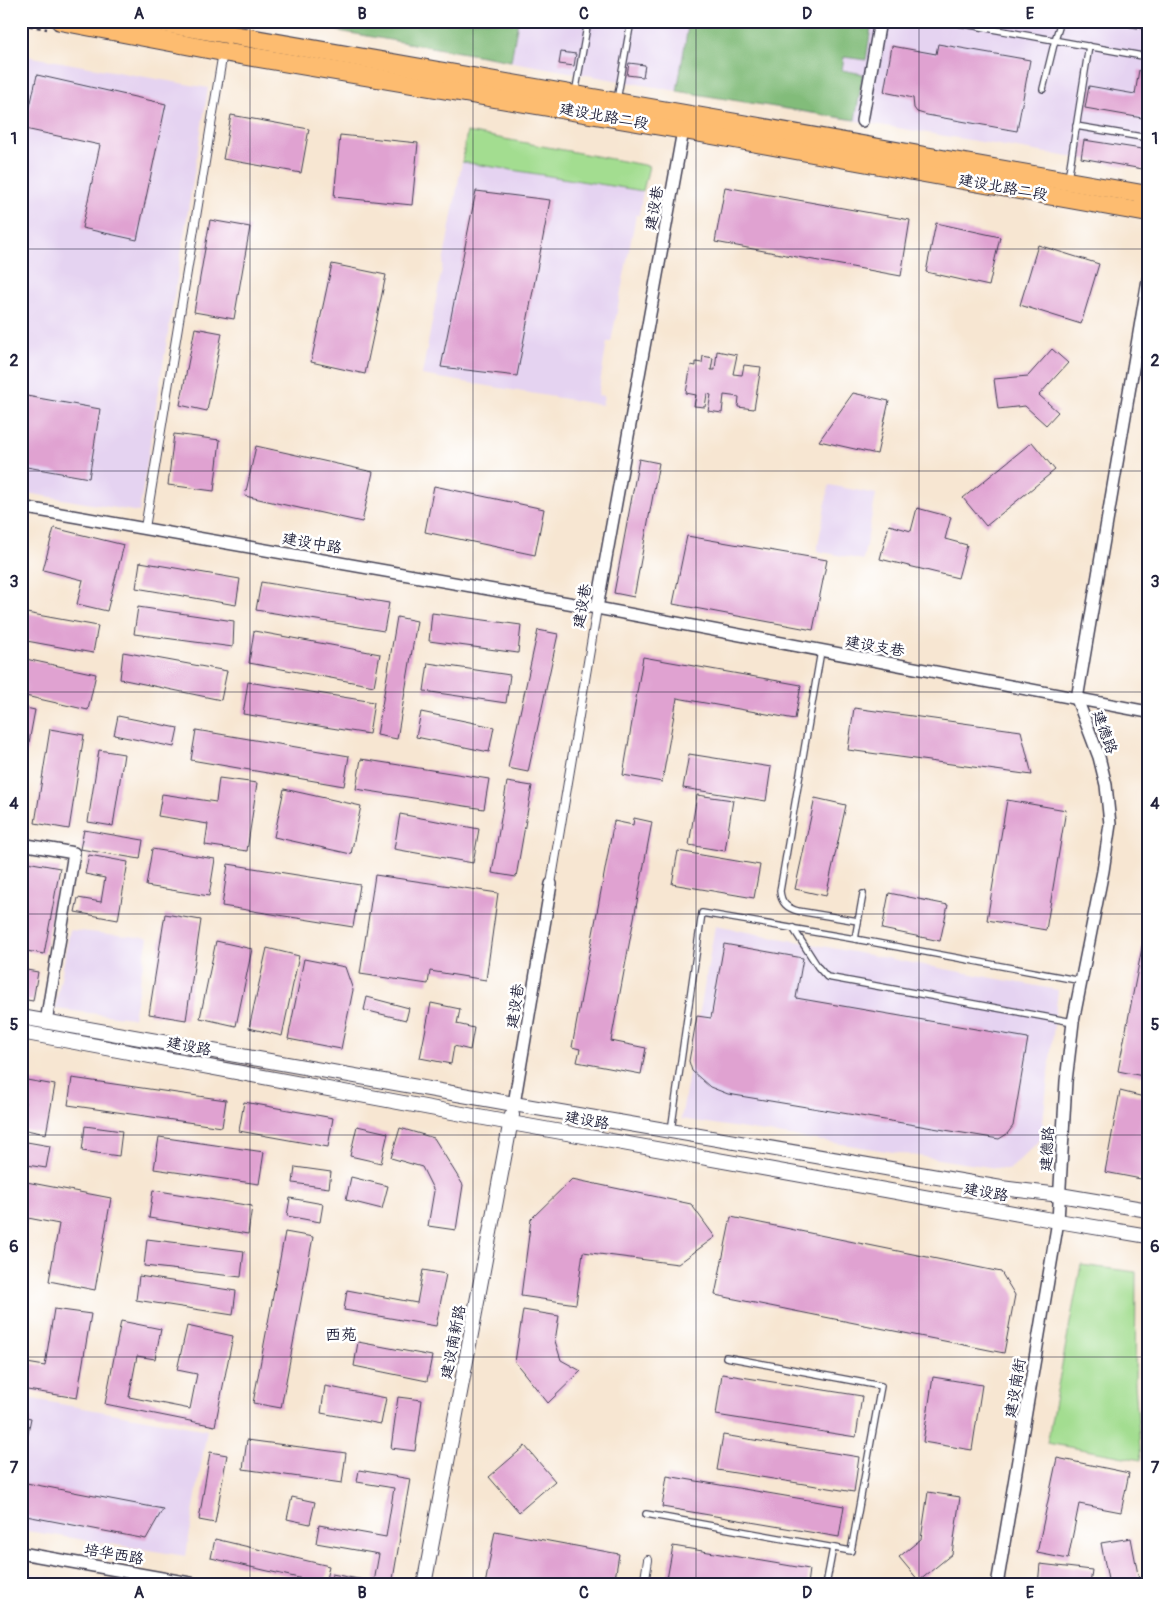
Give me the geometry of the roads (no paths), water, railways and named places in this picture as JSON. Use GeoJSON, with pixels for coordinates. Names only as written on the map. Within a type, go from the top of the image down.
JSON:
{"type":"FeatureCollection","features":[{"type":"Feature","properties":{"kind":"main road","name":"建设北路二段"},"geometry":{"type":"LineString","coordinates":[[60,21],[223,52],[1148,195]]}},
{"type":"Feature","properties":{"kind":"main road","name":"建设北路二段"},"geometry":{"type":"LineString","coordinates":[[152,21],[616,102],[685,122],[1148,213]]}},
{"type":"Feature","properties":{"kind":"street"},"geometry":{"type":"LineString","coordinates":[[862,121],[880,21]]}},
{"type":"Feature","properties":{"kind":"street"},"geometry":{"type":"LineString","coordinates":[[145,528],[223,52]]}},
{"type":"Feature","properties":{"kind":"street","name":"建设巷"},"geometry":{"type":"LineString","coordinates":[[514,1104],[597,608],[685,122]]}},
{"type":"Feature","properties":{"kind":"street","name":"建德路"},"geometry":{"type":"LineString","coordinates":[[1060,1195],[1066,1082],[1073,1022],[1103,871],[1110,824],[1106,786],[1099,757],[1077,698],[1148,280]]}},
{"type":"Feature","properties":{"kind":"street","name":"建设中路"},"geometry":{"type":"LineString","coordinates":[[21,507],[597,608]]}},
{"type":"Feature","properties":{"kind":"street","name":"建设支巷"},"geometry":{"type":"LineString","coordinates":[[597,608],[1148,712]]}},
{"type":"Feature","properties":{"kind":"street"},"geometry":{"type":"LineString","coordinates":[[21,844],[74,853],[46,1022]]}},
{"type":"Feature","properties":{"kind":"street","name":"建设路"},"geometry":{"type":"LineString","coordinates":[[21,1017],[1001,1188],[1060,1195],[1148,1210]]}},
{"type":"Feature","properties":{"kind":"street","name":"建设路"},"geometry":{"type":"LineString","coordinates":[[21,1032],[1148,1236]]}},
{"type":"Feature","properties":{"kind":"street","name":"建设南新路"},"geometry":{"type":"LineString","coordinates":[[424,1585],[514,1104]]}},
{"type":"Feature","properties":{"kind":"street","name":"建设南街"},"geometry":{"type":"LineString","coordinates":[[997,1585],[1058,1221],[1060,1195]]}},
{"type":"Feature","properties":{"kind":"street","name":"培华西路"},"geometry":{"type":"LineString","coordinates":[[21,1553],[200,1585]]}},
{"type":"Feature","properties":{"kind":"street"},"geometry":{"type":"LineString","coordinates":[[644,1585],[648,1560]]}},
{"type":"Feature","properties":{"kind":"lane"},"geometry":{"type":"LineString","coordinates":[[575,96],[588,21]]}},
{"type":"Feature","properties":{"kind":"lane"},"geometry":{"type":"LineString","coordinates":[[616,102],[631,21]]}},
{"type":"Feature","properties":{"kind":"lane"},"geometry":{"type":"LineString","coordinates":[[947,21],[1148,57]]}},
{"type":"Feature","properties":{"kind":"lane"},"geometry":{"type":"LineString","coordinates":[[1043,89],[1061,21]]}},
{"type":"Feature","properties":{"kind":"lane"},"geometry":{"type":"LineString","coordinates":[[1067,181],[1089,46]]}},
{"type":"Feature","properties":{"kind":"lane"},"geometry":{"type":"LineString","coordinates":[[1076,126],[1148,138]]}},
{"type":"Feature","properties":{"kind":"lane"},"geometry":{"type":"LineString","coordinates":[[821,651],[780,898],[790,908],[798,911],[858,921]]}},
{"type":"Feature","properties":{"kind":"lane"},"geometry":{"type":"LineString","coordinates":[[854,939],[863,894]]}},
{"type":"Feature","properties":{"kind":"lane"},"geometry":{"type":"LineString","coordinates":[[670,1131],[702,913],[854,939],[1082,982]]}},
{"type":"Feature","properties":{"kind":"lane"},"geometry":{"type":"LineString","coordinates":[[792,928],[818,967],[827,977],[1073,1022]]}},
{"type":"Feature","properties":{"kind":"lane"},"geometry":{"type":"LineString","coordinates":[[646,1514],[851,1551],[882,1386],[726,1357]]}},
{"type":"Feature","properties":{"kind":"lane"},"geometry":{"type":"LineString","coordinates":[[826,1585],[832,1548]]}},
{"type":"Feature","properties":{"kind":"district","name":"西苑"},"geometry":{"type":"Point","coordinates":[341,1334]}}]}
